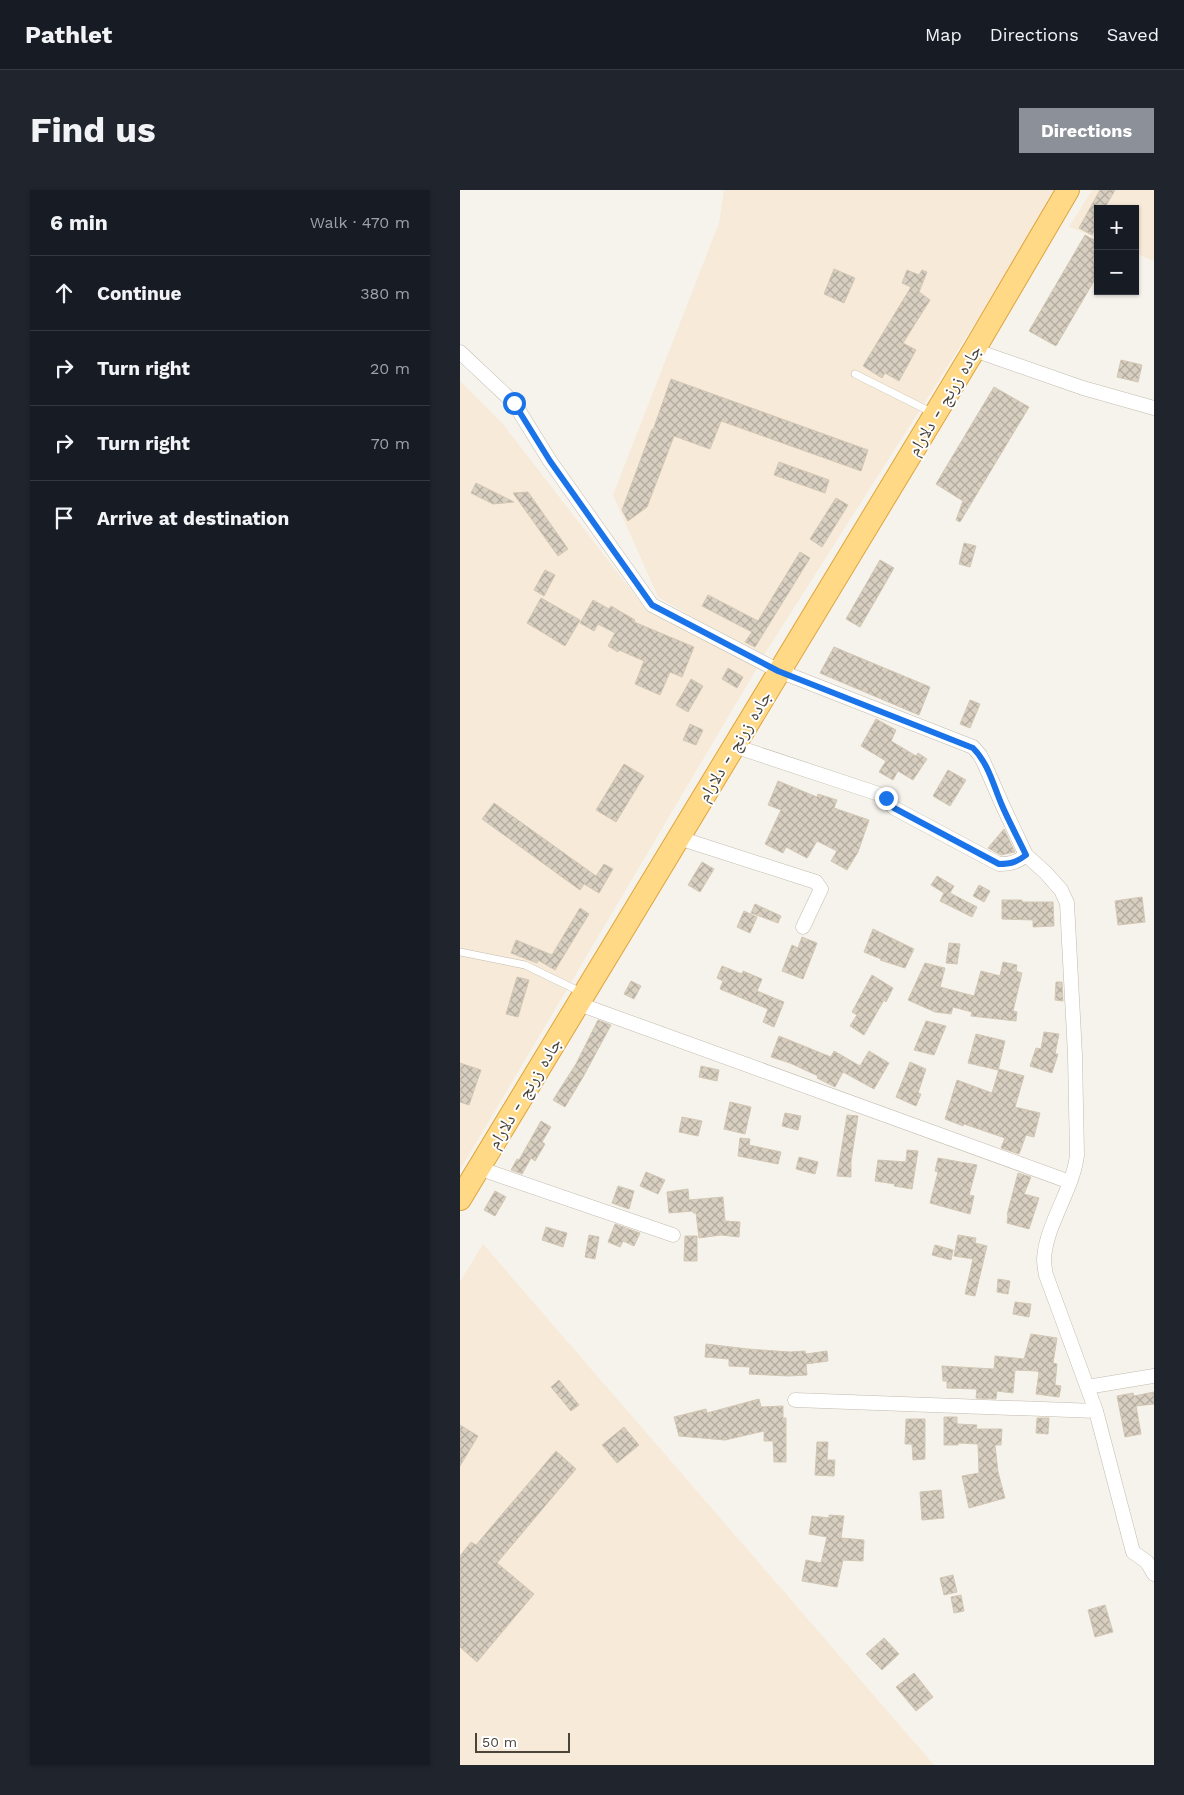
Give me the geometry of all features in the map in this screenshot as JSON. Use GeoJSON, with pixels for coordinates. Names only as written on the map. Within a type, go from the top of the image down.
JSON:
{"type":"FeatureCollection","features":[{"type":"Feature","properties":{"kind":"highway","name":"جاده زرنج - دلارام"},"geometry":{"type":"LineString","coordinates":[[460,1199],[974,350],[1068,190]]}},
{"type":"Feature","properties":{"kind":"street"},"geometry":{"type":"LineString","coordinates":[[974,350],[1083,388],[1154,408]]}},
{"type":"Feature","properties":{"kind":"street"},"geometry":{"type":"LineString","coordinates":[[460,352],[514,403],[550,461],[652,605],[778,671],[973,748],[984,762],[1026,855],[1061,890],[1067,903],[1075,1056],[1077,1155],[1075,1170],[1048,1239],[1044,1259],[1046,1275],[1096,1411],[1133,1552],[1151,1561],[1154,1574]]}},
{"type":"Feature","properties":{"kind":"street"},"geometry":{"type":"LineString","coordinates":[[734,746],[882,795],[894,808],[999,864],[1018,862],[1026,855]]}},
{"type":"Feature","properties":{"kind":"street"},"geometry":{"type":"LineString","coordinates":[[679,838],[816,882],[821,889],[803,927]]}},
{"type":"Feature","properties":{"kind":"street"},"geometry":{"type":"LineString","coordinates":[[582,999],[1070,1182]]}},
{"type":"Feature","properties":{"kind":"street"},"geometry":{"type":"LineString","coordinates":[[478,1168],[673,1235]]}},
{"type":"Feature","properties":{"kind":"street"},"geometry":{"type":"LineString","coordinates":[[1087,1387],[1154,1376]]}},
{"type":"Feature","properties":{"kind":"street"},"geometry":{"type":"LineString","coordinates":[[795,1400],[1096,1411]]}},
{"type":"Feature","properties":{"kind":"lane"},"geometry":{"type":"LineString","coordinates":[[855,374],[935,414]]}},
{"type":"Feature","properties":{"kind":"lane"},"geometry":{"type":"LineString","coordinates":[[460,952],[526,965],[582,999]]}},
{"type":"Feature","properties":{"kind":"shaded area"},"geometry":{"type":"Polygon","coordinates":[[[724,190],[1055,190],[991,298],[762,658],[658,597],[613,495],[719,223],[724,190]]]}},
{"type":"Feature","properties":{"kind":"shaded area"},"geometry":{"type":"Polygon","coordinates":[[[1092,190],[1154,190],[1154,261],[1139,255],[1139,205],[1094,205],[1094,236],[1069,227],[1092,190]]]}},
{"type":"Feature","properties":{"kind":"shaded area"},"geometry":{"type":"Polygon","coordinates":[[[460,381],[502,423],[645,608],[757,668],[460,1170],[460,381]]]}},
{"type":"Feature","properties":{"kind":"shaded area"},"geometry":{"type":"Polygon","coordinates":[[[483,1244],[934,1765],[460,1765],[460,1282],[483,1244]]]}},
{"type":"Feature","properties":{"kind":"building"},"geometry":{"type":"Polygon","coordinates":[[[1100,190],[1115,190],[1106,205],[1094,205],[1094,231],[1092,235],[1079,228],[1100,190]]]}},
{"type":"Feature","properties":{"kind":"building"},"geometry":{"type":"Polygon","coordinates":[[[1085,235],[1094,240],[1094,281],[1056,346],[1029,331],[1085,235]]]}},
{"type":"Feature","properties":{"kind":"building"},"geometry":{"type":"Polygon","coordinates":[[[834,269],[855,278],[844,303],[824,294],[834,269]]]}},
{"type":"Feature","properties":{"kind":"building"},"geometry":{"type":"Polygon","coordinates":[[[907,270],[919,275],[922,270],[927,272],[919,292],[930,300],[903,343],[916,350],[899,381],[885,373],[882,378],[863,366],[911,287],[902,283],[907,270]]]}},
{"type":"Feature","properties":{"kind":"building"},"geometry":{"type":"Polygon","coordinates":[[[1121,360],[1142,365],[1138,382],[1117,377],[1121,360]]]}},
{"type":"Feature","properties":{"kind":"building"},"geometry":{"type":"Polygon","coordinates":[[[671,379],[868,450],[861,471],[721,421],[710,449],[674,436],[647,507],[628,521],[622,510],[671,379]]]}},
{"type":"Feature","properties":{"kind":"building"},"geometry":{"type":"Polygon","coordinates":[[[994,387],[1029,407],[960,522],[956,520],[963,501],[936,484],[994,387]]]}},
{"type":"Feature","properties":{"kind":"building"},"geometry":{"type":"Polygon","coordinates":[[[779,462],[829,480],[825,493],[774,475],[779,462]]]}},
{"type":"Feature","properties":{"kind":"building"},"geometry":{"type":"Polygon","coordinates":[[[476,483],[514,502],[493,504],[471,493],[476,483]]]}},
{"type":"Feature","properties":{"kind":"building"},"geometry":{"type":"Polygon","coordinates":[[[528,492],[568,549],[558,556],[513,493],[528,492]]]}},
{"type":"Feature","properties":{"kind":"building"},"geometry":{"type":"Polygon","coordinates":[[[836,498],[848,505],[822,547],[810,539],[836,498]]]}},
{"type":"Feature","properties":{"kind":"building"},"geometry":{"type":"Polygon","coordinates":[[[964,543],[976,546],[970,567],[959,564],[964,543]]]}},
{"type":"Feature","properties":{"kind":"building"},"geometry":{"type":"Polygon","coordinates":[[[800,552],[810,558],[755,647],[745,642],[752,632],[702,606],[708,595],[758,621],[800,552]]]}},
{"type":"Feature","properties":{"kind":"building"},"geometry":{"type":"Polygon","coordinates":[[[880,560],[894,568],[860,627],[846,619],[880,560]]]}},
{"type":"Feature","properties":{"kind":"building"},"geometry":{"type":"Polygon","coordinates":[[[545,570],[555,575],[544,596],[534,590],[545,570]]]}},
{"type":"Feature","properties":{"kind":"building"},"geometry":{"type":"Polygon","coordinates":[[[541,598],[580,620],[565,646],[527,623],[541,598]]]}},
{"type":"Feature","properties":{"kind":"building"},"geometry":{"type":"Polygon","coordinates":[[[593,600],[609,609],[611,606],[635,620],[634,622],[694,647],[682,677],[670,672],[660,695],[635,684],[644,661],[619,650],[618,652],[608,646],[615,633],[598,624],[594,631],[580,623],[593,600]]]}},
{"type":"Feature","properties":{"kind":"building"},"geometry":{"type":"Polygon","coordinates":[[[834,647],[930,687],[919,715],[820,673],[834,647]]]}},
{"type":"Feature","properties":{"kind":"building"},"geometry":{"type":"Polygon","coordinates":[[[728,668],[743,677],[737,688],[722,679],[728,668]]]}},
{"type":"Feature","properties":{"kind":"building"},"geometry":{"type":"Polygon","coordinates":[[[691,679],[703,686],[688,712],[676,705],[691,679]]]}},
{"type":"Feature","properties":{"kind":"building"},"geometry":{"type":"Polygon","coordinates":[[[970,700],[980,704],[970,728],[960,724],[970,700]]]}},
{"type":"Feature","properties":{"kind":"building"},"geometry":{"type":"Polygon","coordinates":[[[876,719],[896,730],[891,741],[916,756],[918,753],[927,759],[913,780],[898,771],[893,780],[879,772],[886,761],[861,746],[876,719]]]}},
{"type":"Feature","properties":{"kind":"building"},"geometry":{"type":"Polygon","coordinates":[[[690,724],[703,730],[696,745],[683,740],[690,724]]]}},
{"type":"Feature","properties":{"kind":"building"},"geometry":{"type":"Polygon","coordinates":[[[624,764],[644,776],[616,822],[596,810],[624,764]]]}},
{"type":"Feature","properties":{"kind":"building"},"geometry":{"type":"Polygon","coordinates":[[[948,770],[966,780],[950,806],[933,796],[948,770]]]}},
{"type":"Feature","properties":{"kind":"building"},"geometry":{"type":"Polygon","coordinates":[[[778,781],[817,797],[818,794],[837,800],[834,808],[869,820],[858,852],[847,870],[831,861],[837,851],[817,841],[807,858],[786,847],[783,853],[765,844],[781,810],[768,805],[778,781]]]}},
{"type":"Feature","properties":{"kind":"building"},"geometry":{"type":"Polygon","coordinates":[[[494,803],[596,876],[604,864],[613,869],[599,893],[584,884],[580,890],[482,819],[494,803]]]}},
{"type":"Feature","properties":{"kind":"building"},"geometry":{"type":"Polygon","coordinates":[[[1004,829],[1015,852],[1001,855],[988,848],[1004,829]]]}},
{"type":"Feature","properties":{"kind":"building"},"geometry":{"type":"Polygon","coordinates":[[[702,862],[714,869],[700,892],[688,885],[702,862]]]}},
{"type":"Feature","properties":{"kind":"building"},"geometry":{"type":"Polygon","coordinates":[[[937,876],[954,886],[950,893],[977,907],[972,917],[940,901],[944,893],[931,885],[937,876]]]}},
{"type":"Feature","properties":{"kind":"building"},"geometry":{"type":"Polygon","coordinates":[[[979,885],[990,891],[984,902],[973,896],[979,885]]]}},
{"type":"Feature","properties":{"kind":"building"},"geometry":{"type":"Polygon","coordinates":[[[1142,897],[1145,922],[1118,925],[1115,901],[1142,897]]]}},
{"type":"Feature","properties":{"kind":"building"},"geometry":{"type":"Polygon","coordinates":[[[1002,900],[1053,902],[1054,926],[1033,927],[1033,920],[1002,919],[1002,900]]]}},
{"type":"Feature","properties":{"kind":"building"},"geometry":{"type":"Polygon","coordinates":[[[755,904],[781,916],[778,923],[751,913],[755,904]]]}},
{"type":"Feature","properties":{"kind":"building"},"geometry":{"type":"Polygon","coordinates":[[[580,908],[589,914],[555,970],[538,960],[537,963],[511,953],[516,940],[552,955],[580,908]]]}},
{"type":"Feature","properties":{"kind":"building"},"geometry":{"type":"Polygon","coordinates":[[[744,911],[757,917],[750,933],[737,927],[744,911]]]}},
{"type":"Feature","properties":{"kind":"building"},"geometry":{"type":"Polygon","coordinates":[[[873,929],[914,949],[905,968],[880,960],[864,952],[873,929]]]}},
{"type":"Feature","properties":{"kind":"building"},"geometry":{"type":"Polygon","coordinates":[[[802,937],[817,943],[803,979],[782,971],[792,945],[798,948],[802,937]]]}},
{"type":"Feature","properties":{"kind":"building"},"geometry":{"type":"Polygon","coordinates":[[[949,943],[960,944],[957,964],[946,963],[949,943]]]}},
{"type":"Feature","properties":{"kind":"building"},"geometry":{"type":"Polygon","coordinates":[[[1003,962],[1017,965],[1016,971],[1022,973],[1013,1011],[1017,1012],[1016,1021],[971,1016],[972,1012],[953,1007],[951,1014],[935,1012],[908,1000],[925,963],[945,968],[940,987],[974,996],[981,971],[1000,976],[1003,962]]]}},
{"type":"Feature","properties":{"kind":"building"},"geometry":{"type":"Polygon","coordinates":[[[722,966],[742,974],[743,971],[762,979],[757,991],[784,1002],[774,1027],[763,1022],[768,1009],[720,989],[723,981],[717,978],[722,966]]]}},
{"type":"Feature","properties":{"kind":"building"},"geometry":{"type":"Polygon","coordinates":[[[872,975],[893,988],[864,1035],[850,1026],[857,1015],[852,1012],[872,975]]]}},
{"type":"Feature","properties":{"kind":"building"},"geometry":{"type":"Polygon","coordinates":[[[517,977],[529,980],[518,1017],[506,1014],[517,977]]]}},
{"type":"Feature","properties":{"kind":"building"},"geometry":{"type":"Polygon","coordinates":[[[631,981],[641,986],[634,999],[624,994],[631,981]]]}},
{"type":"Feature","properties":{"kind":"building"},"geometry":{"type":"Polygon","coordinates":[[[1056,982],[1062,982],[1063,1001],[1055,1000],[1056,982]]]}},
{"type":"Feature","properties":{"kind":"building"},"geometry":{"type":"Polygon","coordinates":[[[598,1020],[611,1025],[565,1107],[553,1100],[576,1064],[598,1020]]]}},
{"type":"Feature","properties":{"kind":"building"},"geometry":{"type":"Polygon","coordinates":[[[926,1021],[946,1026],[934,1055],[914,1050],[926,1021]]]}},
{"type":"Feature","properties":{"kind":"building"},"geometry":{"type":"Polygon","coordinates":[[[1044,1032],[1059,1034],[1055,1054],[1058,1054],[1052,1073],[1030,1066],[1036,1048],[1041,1049],[1044,1032]]]}},
{"type":"Feature","properties":{"kind":"building"},"geometry":{"type":"Polygon","coordinates":[[[976,1034],[1005,1041],[998,1070],[968,1063],[976,1034]]]}},
{"type":"Feature","properties":{"kind":"building"},"geometry":{"type":"Polygon","coordinates":[[[779,1036],[831,1057],[834,1051],[860,1066],[869,1051],[889,1063],[874,1089],[843,1072],[835,1087],[817,1078],[818,1076],[790,1063],[771,1057],[779,1036]]]}},
{"type":"Feature","properties":{"kind":"building"},"geometry":{"type":"Polygon","coordinates":[[[910,1062],[926,1069],[918,1093],[921,1094],[916,1106],[896,1097],[910,1062]]]}},
{"type":"Feature","properties":{"kind":"building"},"geometry":{"type":"Polygon","coordinates":[[[460,1063],[481,1070],[469,1105],[460,1102],[460,1063]]]}},
{"type":"Feature","properties":{"kind":"building"},"geometry":{"type":"Polygon","coordinates":[[[701,1066],[719,1070],[717,1081],[699,1077],[701,1066]]]}},
{"type":"Feature","properties":{"kind":"building"},"geometry":{"type":"Polygon","coordinates":[[[999,1069],[1024,1076],[1015,1107],[1040,1113],[1034,1137],[1026,1135],[1019,1154],[1001,1148],[1005,1138],[945,1119],[957,1080],[992,1093],[999,1069]]]}},
{"type":"Feature","properties":{"kind":"building"},"geometry":{"type":"Polygon","coordinates":[[[730,1102],[751,1107],[745,1134],[724,1129],[730,1102]]]}},
{"type":"Feature","properties":{"kind":"building"},"geometry":{"type":"Polygon","coordinates":[[[785,1113],[801,1116],[798,1130],[782,1126],[785,1113]]]}},
{"type":"Feature","properties":{"kind":"building"},"geometry":{"type":"Polygon","coordinates":[[[847,1115],[858,1116],[851,1161],[851,1177],[837,1176],[847,1115]]]}},
{"type":"Feature","properties":{"kind":"building"},"geometry":{"type":"Polygon","coordinates":[[[682,1117],[702,1121],[698,1136],[679,1132],[682,1117]]]}},
{"type":"Feature","properties":{"kind":"building"},"geometry":{"type":"Polygon","coordinates":[[[541,1121],[551,1127],[542,1142],[545,1144],[535,1161],[531,1158],[522,1174],[511,1170],[517,1159],[519,1160],[541,1121]]]}},
{"type":"Feature","properties":{"kind":"building"},"geometry":{"type":"Polygon","coordinates":[[[740,1138],[750,1139],[749,1145],[781,1152],[778,1164],[738,1156],[740,1138]]]}},
{"type":"Feature","properties":{"kind":"building"},"geometry":{"type":"Polygon","coordinates":[[[907,1150],[918,1151],[912,1189],[875,1181],[878,1160],[906,1162],[907,1150]]]}},
{"type":"Feature","properties":{"kind":"building"},"geometry":{"type":"Polygon","coordinates":[[[799,1157],[818,1162],[815,1174],[796,1169],[799,1157]]]}},
{"type":"Feature","properties":{"kind":"building"},"geometry":{"type":"Polygon","coordinates":[[[938,1158],[977,1165],[969,1195],[974,1196],[970,1214],[930,1203],[938,1172],[935,1171],[938,1158]]]}},
{"type":"Feature","properties":{"kind":"building"},"geometry":{"type":"Polygon","coordinates":[[[646,1172],[665,1180],[658,1194],[640,1186],[646,1172]]]}},
{"type":"Feature","properties":{"kind":"building"},"geometry":{"type":"Polygon","coordinates":[[[1018,1173],[1031,1177],[1024,1194],[1039,1198],[1029,1229],[1007,1223],[1007,1215],[1018,1173]]]}},
{"type":"Feature","properties":{"kind":"building"},"geometry":{"type":"Polygon","coordinates":[[[618,1186],[634,1191],[629,1209],[612,1203],[618,1186]]]}},
{"type":"Feature","properties":{"kind":"building"},"geometry":{"type":"Polygon","coordinates":[[[688,1189],[689,1200],[723,1197],[725,1221],[740,1222],[739,1237],[721,1235],[699,1238],[696,1213],[693,1213],[693,1211],[669,1213],[667,1192],[688,1189]]]}},
{"type":"Feature","properties":{"kind":"building"},"geometry":{"type":"Polygon","coordinates":[[[495,1191],[506,1197],[495,1216],[484,1210],[495,1191]]]}},
{"type":"Feature","properties":{"kind":"building"},"geometry":{"type":"Polygon","coordinates":[[[615,1224],[640,1233],[634,1246],[623,1241],[620,1247],[608,1242],[615,1224]]]}},
{"type":"Feature","properties":{"kind":"building"},"geometry":{"type":"Polygon","coordinates":[[[546,1227],[567,1233],[563,1247],[542,1240],[546,1227]]]}},
{"type":"Feature","properties":{"kind":"building"},"geometry":{"type":"Polygon","coordinates":[[[589,1235],[599,1237],[595,1259],[585,1257],[589,1235]]]}},
{"type":"Feature","properties":{"kind":"building"},"geometry":{"type":"Polygon","coordinates":[[[958,1235],[976,1238],[975,1243],[987,1246],[975,1296],[965,1294],[973,1259],[954,1256],[958,1235]]]}},
{"type":"Feature","properties":{"kind":"building"},"geometry":{"type":"Polygon","coordinates":[[[685,1236],[697,1236],[697,1261],[684,1261],[685,1236]]]}},
{"type":"Feature","properties":{"kind":"building"},"geometry":{"type":"Polygon","coordinates":[[[935,1245],[953,1250],[951,1260],[932,1255],[935,1245]]]}},
{"type":"Feature","properties":{"kind":"building"},"geometry":{"type":"Polygon","coordinates":[[[998,1279],[1010,1281],[1008,1294],[997,1292],[998,1279]]]}},
{"type":"Feature","properties":{"kind":"building"},"geometry":{"type":"Polygon","coordinates":[[[1015,1302],[1031,1304],[1029,1317],[1013,1314],[1015,1302]]]}},
{"type":"Feature","properties":{"kind":"building"},"geometry":{"type":"Polygon","coordinates":[[[1031,1334],[1057,1338],[1053,1363],[1057,1364],[1055,1385],[1061,1386],[1059,1397],[1036,1394],[1039,1372],[1036,1371],[1015,1370],[1013,1393],[997,1391],[996,1399],[976,1398],[977,1389],[947,1388],[947,1381],[943,1381],[942,1366],[994,1369],[995,1356],[1024,1359],[1031,1334]]]}},
{"type":"Feature","properties":{"kind":"building"},"geometry":{"type":"Polygon","coordinates":[[[706,1344],[790,1352],[805,1351],[806,1354],[827,1351],[828,1361],[806,1364],[807,1375],[749,1374],[750,1367],[729,1366],[729,1359],[705,1357],[706,1344]]]}},
{"type":"Feature","properties":{"kind":"building"},"geometry":{"type":"Polygon","coordinates":[[[559,1380],[579,1405],[571,1411],[551,1387],[559,1380]]]}},
{"type":"Feature","properties":{"kind":"building"},"geometry":{"type":"Polygon","coordinates":[[[1154,1392],[1154,1404],[1136,1406],[1141,1434],[1125,1437],[1117,1396],[1133,1393],[1134,1396],[1154,1392]]]}},
{"type":"Feature","properties":{"kind":"building"},"geometry":{"type":"Polygon","coordinates":[[[759,1399],[761,1407],[783,1406],[783,1418],[786,1418],[786,1462],[774,1462],[773,1441],[764,1441],[764,1431],[725,1440],[679,1436],[674,1417],[706,1409],[707,1413],[759,1399]]]}},
{"type":"Feature","properties":{"kind":"building"},"geometry":{"type":"Polygon","coordinates":[[[944,1417],[957,1417],[957,1424],[977,1425],[976,1429],[1002,1429],[1001,1445],[995,1445],[998,1472],[1005,1498],[969,1508],[962,1476],[979,1473],[978,1444],[958,1443],[958,1445],[944,1445],[944,1417]]]}},
{"type":"Feature","properties":{"kind":"building"},"geometry":{"type":"Polygon","coordinates":[[[1037,1418],[1049,1418],[1048,1434],[1036,1433],[1037,1418]]]}},
{"type":"Feature","properties":{"kind":"building"},"geometry":{"type":"Polygon","coordinates":[[[906,1419],[925,1419],[925,1459],[913,1460],[912,1444],[905,1444],[906,1419]]]}},
{"type":"Feature","properties":{"kind":"building"},"geometry":{"type":"Polygon","coordinates":[[[460,1425],[478,1436],[460,1466],[460,1425]]]}},
{"type":"Feature","properties":{"kind":"building"},"geometry":{"type":"Polygon","coordinates":[[[624,1427],[639,1445],[617,1463],[602,1445],[624,1427]]]}},
{"type":"Feature","properties":{"kind":"building"},"geometry":{"type":"Polygon","coordinates":[[[817,1442],[828,1442],[827,1460],[835,1460],[834,1476],[815,1475],[817,1442]]]}},
{"type":"Feature","properties":{"kind":"building"},"geometry":{"type":"Polygon","coordinates":[[[556,1451],[576,1469],[497,1563],[534,1594],[477,1662],[460,1647],[460,1556],[471,1542],[476,1545],[556,1451]]]}},
{"type":"Feature","properties":{"kind":"building"},"geometry":{"type":"Polygon","coordinates":[[[941,1490],[944,1518],[922,1520],[920,1492],[941,1490]]]}},
{"type":"Feature","properties":{"kind":"building"},"geometry":{"type":"Polygon","coordinates":[[[829,1515],[844,1516],[841,1538],[864,1540],[863,1561],[843,1560],[837,1587],[802,1581],[806,1560],[821,1563],[827,1537],[809,1534],[812,1516],[829,1518],[829,1515]]]}},
{"type":"Feature","properties":{"kind":"building"},"geometry":{"type":"Polygon","coordinates":[[[953,1575],[957,1592],[944,1595],[940,1578],[953,1575]]]}},
{"type":"Feature","properties":{"kind":"building"},"geometry":{"type":"Polygon","coordinates":[[[961,1595],[964,1611],[954,1613],[951,1597],[961,1595]]]}},
{"type":"Feature","properties":{"kind":"building"},"geometry":{"type":"Polygon","coordinates":[[[1105,1605],[1113,1632],[1095,1637],[1088,1610],[1105,1605]]]}},
{"type":"Feature","properties":{"kind":"building"},"geometry":{"type":"Polygon","coordinates":[[[884,1638],[899,1654],[882,1670],[866,1654],[884,1638]]]}},
{"type":"Feature","properties":{"kind":"building"},"geometry":{"type":"Polygon","coordinates":[[[914,1673],[933,1697],[916,1711],[896,1687],[914,1673]]]}},
{"type":"Feature","properties":{"kind":"route"},"geometry":{"type":"LineString","coordinates":[[514,403],[550,461],[652,605],[778,671],[973,748],[984,762],[1026,855],[1018,862],[999,864],[894,808],[886,798]]}}]}
